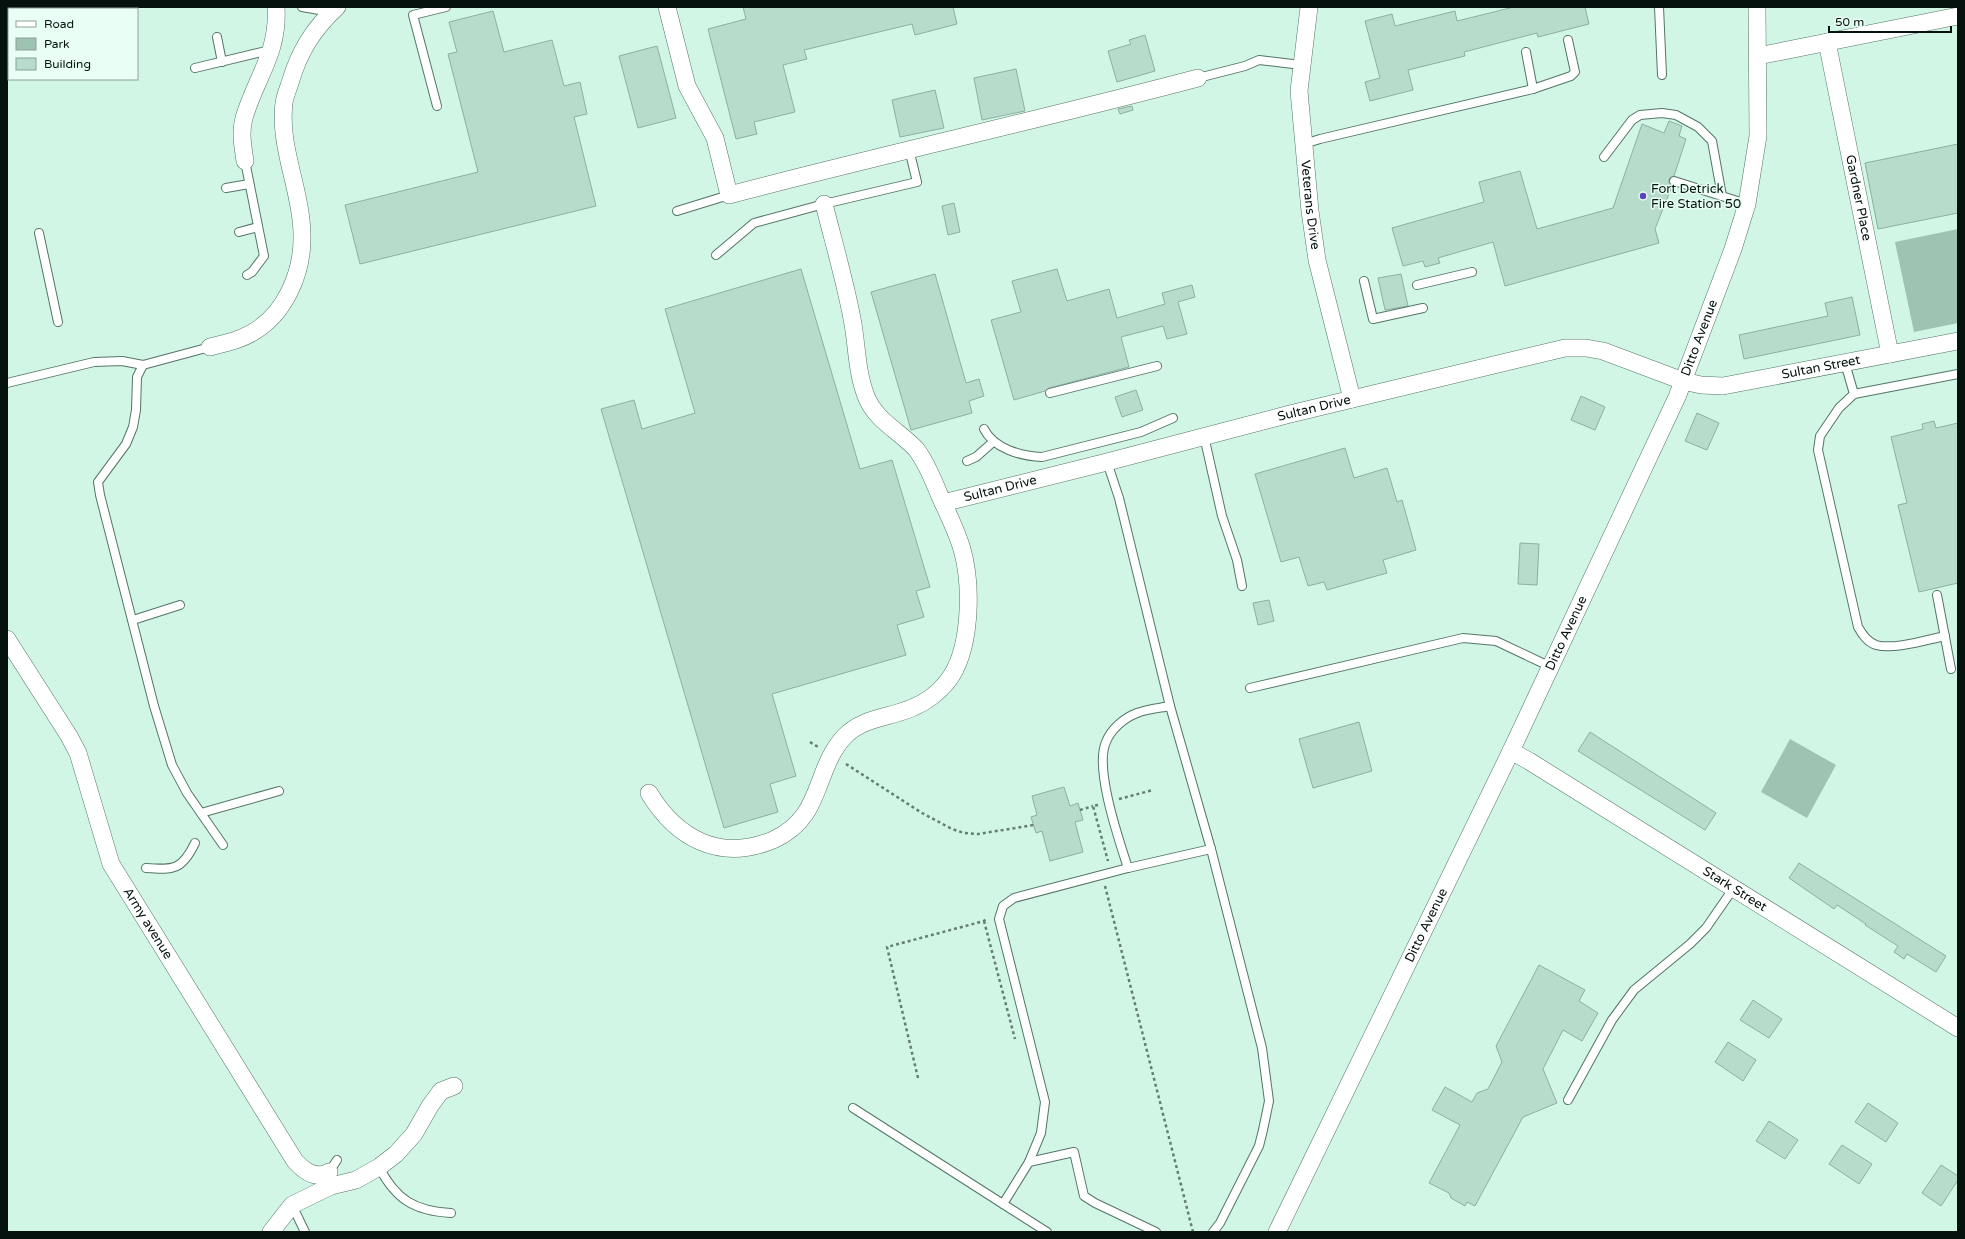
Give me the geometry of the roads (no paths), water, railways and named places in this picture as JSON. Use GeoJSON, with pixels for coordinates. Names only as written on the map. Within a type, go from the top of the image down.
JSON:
{"type":"FeatureCollection","features":[{"type":"Feature","properties":{"kind":"street"},"geometry":{"type":"LineString","coordinates":[[245,161],[242,136],[244,119],[272,50],[277,25],[276,7]]}},
{"type":"Feature","properties":{"kind":"street"},"geometry":{"type":"LineString","coordinates":[[667,7],[687,86],[715,138],[729,194],[909,149],[1089,107],[1198,78]]}},
{"type":"Feature","properties":{"kind":"street","name":"Veterans Drive"},"geometry":{"type":"LineString","coordinates":[[1309,7],[1299,91],[1304,144],[1317,260],[1352,399]]}},
{"type":"Feature","properties":{"kind":"street","name":"Ditto Avenue"},"geometry":{"type":"LineString","coordinates":[[1277,1232],[1511,751],[1683,381],[1733,249],[1747,204],[1758,136],[1757,7]]}},
{"type":"Feature","properties":{"kind":"street"},"geometry":{"type":"LineString","coordinates":[[210,347],[237,340],[260,326],[278,309],[292,289],[299,270],[302,250],[301,219],[286,155],[284,103],[304,46],[315,30],[334,10]]}},
{"type":"Feature","properties":{"kind":"street"},"geometry":{"type":"LineString","coordinates":[[1758,56],[1958,16]]}},
{"type":"Feature","properties":{"kind":"street","name":"Gardner Place"},"geometry":{"type":"LineString","coordinates":[[1827,42],[1890,354]]}},
{"type":"Feature","properties":{"kind":"street"},"geometry":{"type":"LineString","coordinates":[[649,793],[660,811],[673,825],[686,835],[704,843],[718,846],[745,848],[762,844],[779,837],[791,829],[812,803],[831,755],[844,737],[861,723],[914,707],[932,696],[948,681],[956,666],[963,646],[967,618],[967,586],[962,550],[952,520],[928,469],[916,449],[877,414],[867,398],[858,370],[853,324],[824,204]]}},
{"type":"Feature","properties":{"kind":"street","name":"Sultan Street"},"geometry":{"type":"LineString","coordinates":[[1683,381],[1701,385],[1723,386],[1958,341]]}},
{"type":"Feature","properties":{"kind":"street","name":"Sultan Drive"},"geometry":{"type":"LineString","coordinates":[[944,503],[1352,399],[1566,348],[1586,348],[1603,351],[1683,381]]}},
{"type":"Feature","properties":{"kind":"street","name":"Army avenue"},"geometry":{"type":"LineString","coordinates":[[7,639],[78,753],[111,864],[295,1161],[303,1170],[322,1176],[333,1166]]}},
{"type":"Feature","properties":{"kind":"street","name":"Stark Street"},"geometry":{"type":"LineString","coordinates":[[1511,751],[1958,1028]]}},
{"type":"Feature","properties":{"kind":"street"},"geometry":{"type":"LineString","coordinates":[[270,1232],[292,1205],[331,1186],[356,1180],[379,1167],[396,1154],[414,1134],[430,1106],[442,1091],[454,1086]]}},
{"type":"Feature","properties":{"kind":"lane"},"geometry":{"type":"LineString","coordinates":[[302,7],[334,10]]}},
{"type":"Feature","properties":{"kind":"lane"},"geometry":{"type":"LineString","coordinates":[[437,106],[413,15],[446,7]]}},
{"type":"Feature","properties":{"kind":"lane"},"geometry":{"type":"LineString","coordinates":[[1659,7],[1662,75]]}},
{"type":"Feature","properties":{"kind":"lane"},"geometry":{"type":"LineString","coordinates":[[217,37],[222,62]]}},
{"type":"Feature","properties":{"kind":"lane"},"geometry":{"type":"LineString","coordinates":[[1304,144],[1533,89],[1571,76],[1575,72],[1568,40]]}},
{"type":"Feature","properties":{"kind":"lane"},"geometry":{"type":"LineString","coordinates":[[196,68],[272,50]]}},
{"type":"Feature","properties":{"kind":"lane"},"geometry":{"type":"LineString","coordinates":[[1526,52],[1533,89]]}},
{"type":"Feature","properties":{"kind":"lane"},"geometry":{"type":"LineString","coordinates":[[1198,78],[1245,66],[1258,60],[1301,65]]}},
{"type":"Feature","properties":{"kind":"lane"},"geometry":{"type":"LineString","coordinates":[[1604,157],[1636,118],[1649,113],[1676,115],[1698,127],[1712,141],[1722,196]]}},
{"type":"Feature","properties":{"kind":"lane"},"geometry":{"type":"LineString","coordinates":[[716,256],[754,222],[917,182],[909,149]]}},
{"type":"Feature","properties":{"kind":"lane"},"geometry":{"type":"LineString","coordinates":[[245,161],[264,256],[252,272],[246,275]]}},
{"type":"Feature","properties":{"kind":"lane"},"geometry":{"type":"LineString","coordinates":[[1674,180],[1747,204]]}},
{"type":"Feature","properties":{"kind":"lane"},"geometry":{"type":"LineString","coordinates":[[226,188],[249,184]]}},
{"type":"Feature","properties":{"kind":"lane"},"geometry":{"type":"LineString","coordinates":[[677,211],[729,194]]}},
{"type":"Feature","properties":{"kind":"lane"},"geometry":{"type":"LineString","coordinates":[[239,232],[258,228]]}},
{"type":"Feature","properties":{"kind":"lane"},"geometry":{"type":"LineString","coordinates":[[39,233],[58,322]]}},
{"type":"Feature","properties":{"kind":"lane"},"geometry":{"type":"LineString","coordinates":[[1417,285],[1472,272]]}},
{"type":"Feature","properties":{"kind":"lane"},"geometry":{"type":"LineString","coordinates":[[1364,281],[1373,319],[1423,308]]}},
{"type":"Feature","properties":{"kind":"lane"},"geometry":{"type":"LineString","coordinates":[[7,384],[94,362],[122,361],[144,365],[210,347]]}},
{"type":"Feature","properties":{"kind":"lane"},"geometry":{"type":"LineString","coordinates":[[1845,363],[1854,394]]}},
{"type":"Feature","properties":{"kind":"lane"},"geometry":{"type":"LineString","coordinates":[[144,365],[137,378],[136,410],[133,427],[126,444],[98,482],[154,706],[172,765],[201,813],[223,845]]}},
{"type":"Feature","properties":{"kind":"lane"},"geometry":{"type":"LineString","coordinates":[[1050,393],[1157,366]]}},
{"type":"Feature","properties":{"kind":"lane"},"geometry":{"type":"LineString","coordinates":[[1945,636],[1891,646],[1875,644],[1865,638],[1858,627],[1818,450],[1820,436],[1839,408],[1854,394],[1958,374]]}},
{"type":"Feature","properties":{"kind":"lane"},"geometry":{"type":"LineString","coordinates":[[984,429],[993,442],[1019,454],[1042,457],[1141,432],[1173,418]]}},
{"type":"Feature","properties":{"kind":"lane"},"geometry":{"type":"LineString","coordinates":[[1204,436],[1222,516],[1237,560],[1242,586]]}},
{"type":"Feature","properties":{"kind":"lane"},"geometry":{"type":"LineString","coordinates":[[967,462],[976,458],[993,442]]}},
{"type":"Feature","properties":{"kind":"lane"},"geometry":{"type":"LineString","coordinates":[[1107,462],[1130,541],[1170,706],[1211,849],[1262,1048],[1269,1101],[1259,1146],[1220,1223],[1213,1232]]}},
{"type":"Feature","properties":{"kind":"lane"},"geometry":{"type":"LineString","coordinates":[[1937,595],[1951,668]]}},
{"type":"Feature","properties":{"kind":"lane"},"geometry":{"type":"LineString","coordinates":[[133,620],[180,605]]}},
{"type":"Feature","properties":{"kind":"lane"},"geometry":{"type":"LineString","coordinates":[[1250,688],[1463,638],[1496,641],[1550,667]]}},
{"type":"Feature","properties":{"kind":"lane"},"geometry":{"type":"LineString","coordinates":[[1128,868],[1108,802],[1102,760],[1105,742],[1117,726],[1137,713],[1170,706]]}},
{"type":"Feature","properties":{"kind":"lane"},"geometry":{"type":"LineString","coordinates":[[201,813],[279,791]]}},
{"type":"Feature","properties":{"kind":"lane"},"geometry":{"type":"LineString","coordinates":[[146,868],[163,869],[178,866],[188,858],[195,843]]}},
{"type":"Feature","properties":{"kind":"lane"},"geometry":{"type":"LineString","coordinates":[[1003,1204],[1029,1162],[1041,1133],[1045,1102],[999,918],[1000,912],[1008,902],[1014,898],[1102,874],[1211,849]]}},
{"type":"Feature","properties":{"kind":"lane"},"geometry":{"type":"LineString","coordinates":[[1568,1100],[1612,1020],[1634,990],[1690,944],[1706,928],[1733,889]]}},
{"type":"Feature","properties":{"kind":"lane"},"geometry":{"type":"LineString","coordinates":[[853,1108],[1047,1232]]}},
{"type":"Feature","properties":{"kind":"lane"},"geometry":{"type":"LineString","coordinates":[[1029,1162],[1074,1152],[1084,1196],[1095,1203],[1156,1232]]}},
{"type":"Feature","properties":{"kind":"lane"},"geometry":{"type":"LineString","coordinates":[[379,1167],[387,1182],[398,1195],[414,1206],[430,1212],[451,1213]]}},
{"type":"Feature","properties":{"kind":"lane"},"geometry":{"type":"LineString","coordinates":[[292,1205],[305,1232]]}},
{"type":"Feature","properties":{"kind":"place","name":"Fort Detrick Fire Station 50"},"geometry":{"type":"Point","coordinates":[1643,196]}}]}
